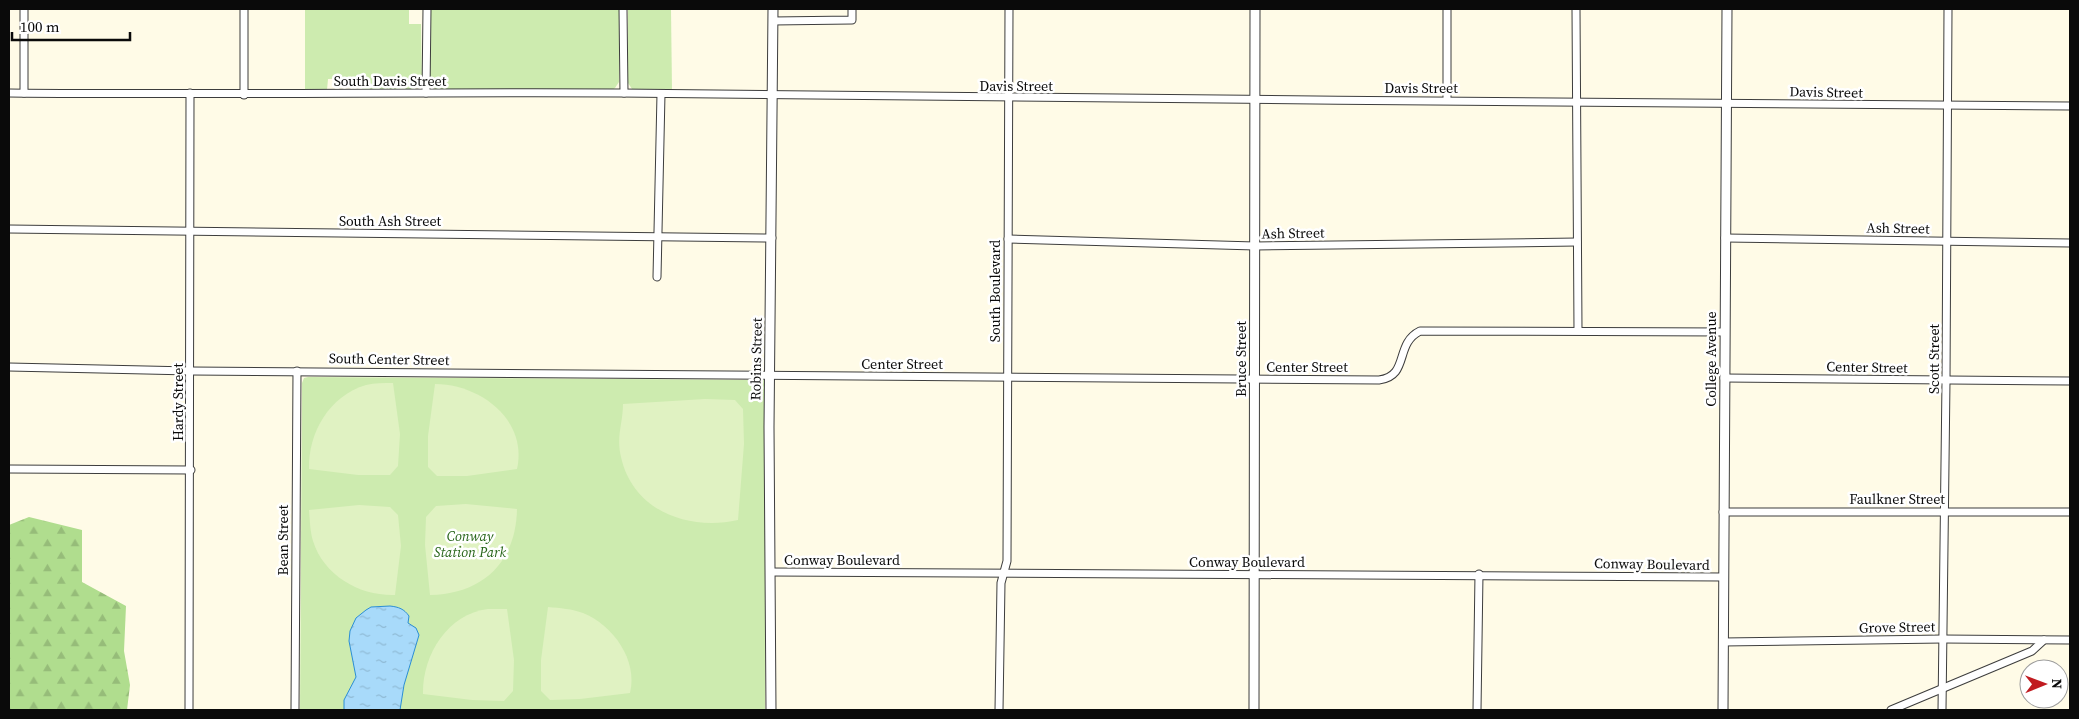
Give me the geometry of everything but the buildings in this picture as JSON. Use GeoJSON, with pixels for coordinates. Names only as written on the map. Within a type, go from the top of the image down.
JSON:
{"type":"FeatureCollection","features":[{"type":"Feature","properties":{"kind":"street"},"geometry":{"type":"LineString","coordinates":[[24,9],[24,93]]}},
{"type":"Feature","properties":{"kind":"street"},"geometry":{"type":"LineString","coordinates":[[244,9],[244,94]]}},
{"type":"Feature","properties":{"kind":"street"},"geometry":{"type":"LineString","coordinates":[[426,93],[427,9]]}},
{"type":"Feature","properties":{"kind":"street"},"geometry":{"type":"LineString","coordinates":[[623,9],[624,93]]}},
{"type":"Feature","properties":{"kind":"street","name":"Robins Street"},"geometry":{"type":"LineString","coordinates":[[771,710],[770,377],[773,9]]}},
{"type":"Feature","properties":{"kind":"street"},"geometry":{"type":"LineString","coordinates":[[773,21],[852,20],[852,9]]}},
{"type":"Feature","properties":{"kind":"street","name":"South Boulevard"},"geometry":{"type":"LineString","coordinates":[[999,710],[1001,583],[1007,561],[1007,98],[1009,9]]}},
{"type":"Feature","properties":{"kind":"street","name":"Bruce Street"},"geometry":{"type":"LineString","coordinates":[[1254,710],[1255,9]]}},
{"type":"Feature","properties":{"kind":"street"},"geometry":{"type":"LineString","coordinates":[[1447,9],[1447,100]]}},
{"type":"Feature","properties":{"kind":"street"},"geometry":{"type":"LineString","coordinates":[[1576,9],[1578,330]]}},
{"type":"Feature","properties":{"kind":"street","name":"College Avenue"},"geometry":{"type":"LineString","coordinates":[[1723,710],[1727,9]]}},
{"type":"Feature","properties":{"kind":"street","name":"Scott Street"},"geometry":{"type":"LineString","coordinates":[[1942,710],[1948,9]]}},
{"type":"Feature","properties":{"kind":"street","name":"South Davis Street"},"geometry":{"type":"LineString","coordinates":[[9,93],[624,93],[771,96]]}},
{"type":"Feature","properties":{"kind":"street","name":"Hardy Street"},"geometry":{"type":"LineString","coordinates":[[189,710],[191,470],[190,93]]}},
{"type":"Feature","properties":{"kind":"street"},"geometry":{"type":"LineString","coordinates":[[657,276],[661,94]]}},
{"type":"Feature","properties":{"kind":"street","name":"Davis Street"},"geometry":{"type":"LineString","coordinates":[[771,96],[2070,106]]}},
{"type":"Feature","properties":{"kind":"street","name":"South Ash Street"},"geometry":{"type":"LineString","coordinates":[[9,229],[772,238]]}},
{"type":"Feature","properties":{"kind":"street","name":"Ash Street"},"geometry":{"type":"LineString","coordinates":[[1726,238],[2070,242]]}},
{"type":"Feature","properties":{"kind":"street","name":"Ash Street"},"geometry":{"type":"LineString","coordinates":[[1008,239],[1255,246],[1577,242]]}},
{"type":"Feature","properties":{"kind":"street","name":"Center Street"},"geometry":{"type":"LineString","coordinates":[[770,377],[1388,379],[1395,374],[1406,344],[1412,335],[1420,331],[1578,330],[1725,332]]}},
{"type":"Feature","properties":{"kind":"street","name":"South Center Street"},"geometry":{"type":"LineString","coordinates":[[9,367],[191,371],[770,377]]}},
{"type":"Feature","properties":{"kind":"street","name":"Bean Street"},"geometry":{"type":"LineString","coordinates":[[295,710],[297,371]]}},
{"type":"Feature","properties":{"kind":"street","name":"Center Street"},"geometry":{"type":"LineString","coordinates":[[1724,378],[2070,382]]}},
{"type":"Feature","properties":{"kind":"street"},"geometry":{"type":"LineString","coordinates":[[9,469],[191,470]]}},
{"type":"Feature","properties":{"kind":"street","name":"Faulkner Street"},"geometry":{"type":"LineString","coordinates":[[1724,512],[2070,512]]}},
{"type":"Feature","properties":{"kind":"street","name":"Conway Boulevard"},"geometry":{"type":"LineString","coordinates":[[771,572],[1254,575],[1479,574],[1723,577]]}},
{"type":"Feature","properties":{"kind":"street"},"geometry":{"type":"LineString","coordinates":[[1477,710],[1479,574]]}},
{"type":"Feature","properties":{"kind":"street","name":"Grove Street"},"geometry":{"type":"LineString","coordinates":[[1723,642],[1943,639],[2070,640]]}},
{"type":"Feature","properties":{"kind":"street"},"geometry":{"type":"LineString","coordinates":[[1891,710],[2032,651],[2044,640]]}},
{"type":"Feature","properties":{"kind":"green space"},"geometry":{"type":"Polygon","coordinates":[[[305,9],[409,9],[409,24],[421,24],[422,82],[413,89],[362,89],[362,78],[328,79],[327,90],[305,89],[305,9]]]}},
{"type":"Feature","properties":{"kind":"green space"},"geometry":{"type":"Polygon","coordinates":[[[430,9],[619,9],[619,82],[610,91],[435,89],[430,82],[430,9]]]}},
{"type":"Feature","properties":{"kind":"green space"},"geometry":{"type":"Polygon","coordinates":[[[628,9],[671,9],[672,91],[635,90],[628,83],[628,9]]]}},
{"type":"Feature","properties":{"kind":"green space","name":"Conway Station Park"},"geometry":{"type":"Polygon","coordinates":[[[304,378],[764,380],[767,387],[765,710],[300,710],[302,383],[304,378]]]}},
{"type":"Feature","properties":{"kind":"green space"},"geometry":{"type":"Polygon","coordinates":[[[376,383],[393,383],[400,434],[398,466],[390,475],[358,475],[309,469],[312,442],[323,418],[331,407],[353,390],[376,383]]]}},
{"type":"Feature","properties":{"kind":"green space"},"geometry":{"type":"Polygon","coordinates":[[[435,384],[468,390],[484,398],[497,408],[508,421],[515,435],[518,451],[517,469],[467,476],[437,476],[428,467],[428,436],[435,384]]]}},
{"type":"Feature","properties":{"kind":"green space"},"geometry":{"type":"Polygon","coordinates":[[[705,399],[735,400],[743,409],[744,444],[738,520],[719,523],[700,522],[682,519],[665,513],[650,504],[637,491],[627,476],[621,457],[619,436],[623,404],[705,399]]]}},
{"type":"Feature","properties":{"kind":"green space"},"geometry":{"type":"Polygon","coordinates":[[[466,504],[517,509],[515,528],[510,545],[503,559],[493,572],[481,581],[466,589],[430,595],[425,545],[426,517],[436,506],[466,504]]]}},
{"type":"Feature","properties":{"kind":"green space"},"geometry":{"type":"Polygon","coordinates":[[[359,505],[390,507],[398,515],[401,546],[395,595],[369,592],[345,582],[326,564],[318,553],[313,541],[309,510],[359,505]]]}},
{"type":"Feature","properties":{"kind":"green space"},"geometry":{"type":"Polygon","coordinates":[[[29,517],[82,530],[82,582],[126,606],[124,651],[130,685],[127,710],[9,710],[9,525],[29,517]]]}},
{"type":"Feature","properties":{"kind":"green space"},"geometry":{"type":"Polygon","coordinates":[[[548,607],[583,613],[604,626],[613,635],[627,656],[632,681],[630,693],[580,699],[550,700],[541,691],[541,660],[548,607]]]}},
{"type":"Feature","properties":{"kind":"green space"},"geometry":{"type":"Polygon","coordinates":[[[488,609],[507,609],[514,660],[513,691],[504,701],[472,700],[423,694],[427,665],[440,639],[460,619],[488,609]]]}},
{"type":"Feature","properties":{"kind":"water"},"geometry":{"type":"Polygon","coordinates":[[[390,606],[399,608],[409,616],[408,623],[416,628],[419,635],[404,685],[400,710],[344,710],[344,700],[356,677],[349,641],[350,631],[356,618],[366,610],[371,607],[390,606]]]}}]}
